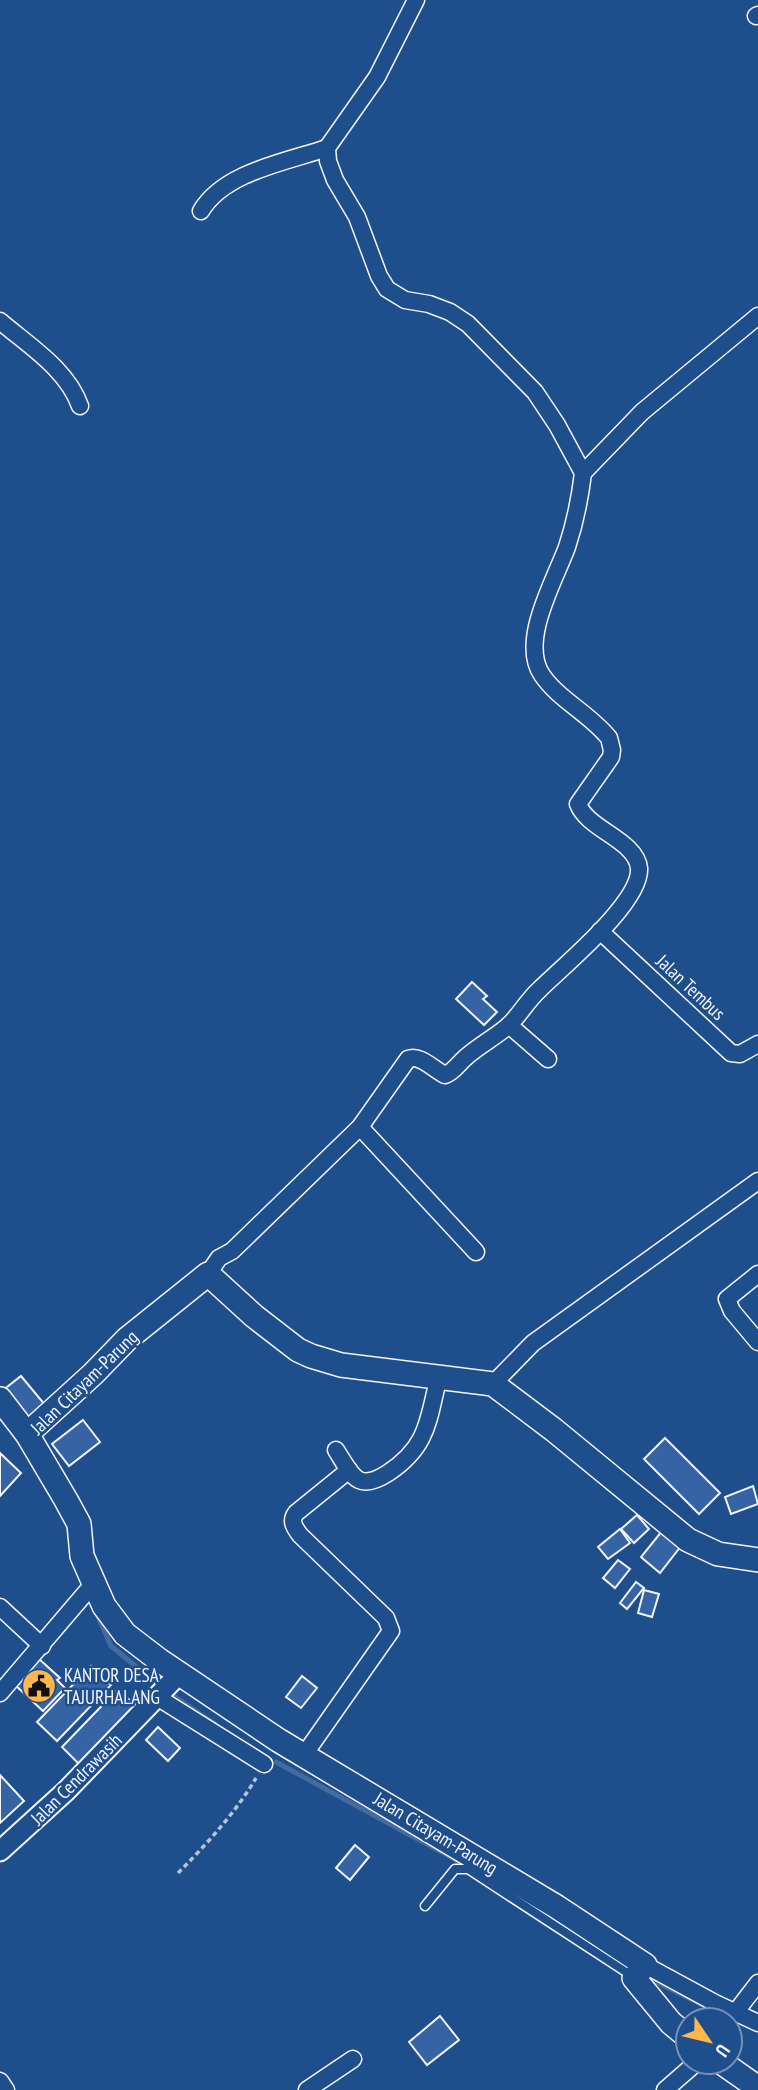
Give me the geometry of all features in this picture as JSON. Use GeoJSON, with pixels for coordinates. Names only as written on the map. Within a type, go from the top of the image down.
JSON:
{"type":"FeatureCollection","features":[{"type":"Feature","properties":{"kind":"main road"},"geometry":{"type":"LineString","coordinates":[[208,1274],[254,1316],[298,1350],[341,1365],[493,1384],[554,1430],[688,1540],[718,1555],[758,1560]]}},
{"type":"Feature","properties":{"kind":"main road","name":"Jalan Citayam-Parung"},"geometry":{"type":"LineString","coordinates":[[208,1274],[135,1332],[27,1434],[79,1524],[82,1556],[104,1606],[166,1687],[304,1755],[557,1907],[639,1972],[674,2025]]}},
{"type":"Feature","properties":{"kind":"main road"},"geometry":{"type":"LineString","coordinates":[[0,1399],[27,1434]]}},
{"type":"Feature","properties":{"kind":"main road"},"geometry":{"type":"LineString","coordinates":[[741,2076],[758,2088]]}},
{"type":"Feature","properties":{"kind":"street"},"geometry":{"type":"LineString","coordinates":[[201,211],[209,198],[232,181],[327,148],[377,77],[416,0]]}},
{"type":"Feature","properties":{"kind":"street"},"geometry":{"type":"LineString","coordinates":[[327,148],[335,180],[357,217],[379,276],[387,289],[405,300],[429,304],[450,312],[468,324],[535,392],[557,425],[583,473]]}},
{"type":"Feature","properties":{"kind":"street"},"geometry":{"type":"LineString","coordinates":[[208,1274],[219,1258],[232,1251],[360,1127],[408,1059],[413,1056],[419,1058],[441,1073],[448,1074],[509,1025],[537,991],[600,931],[633,891],[638,876],[637,863],[630,851],[586,817],[578,804],[611,757],[612,743],[605,732],[542,675],[535,651],[536,634],[546,598],[567,548],[583,473],[642,412],[758,316]]}},
{"type":"Feature","properties":{"kind":"street"},"geometry":{"type":"LineString","coordinates":[[0,321],[59,372],[74,388],[80,406]]}},
{"type":"Feature","properties":{"kind":"street","name":"Jalan Tembus"},"geometry":{"type":"LineString","coordinates":[[600,931],[731,1053],[740,1054],[758,1044]]}},
{"type":"Feature","properties":{"kind":"street"},"geometry":{"type":"LineString","coordinates":[[509,1025],[548,1059]]}},
{"type":"Feature","properties":{"kind":"street"},"geometry":{"type":"LineString","coordinates":[[360,1127],[476,1252]]}},
{"type":"Feature","properties":{"kind":"street"},"geometry":{"type":"LineString","coordinates":[[493,1384],[533,1343],[758,1181]]}},
{"type":"Feature","properties":{"kind":"street"},"geometry":{"type":"LineString","coordinates":[[758,1274],[727,1299],[732,1311],[758,1342]]}},
{"type":"Feature","properties":{"kind":"street"},"geometry":{"type":"LineString","coordinates":[[336,1450],[356,1478],[366,1483],[373,1482],[413,1453],[425,1431],[439,1376]]}},
{"type":"Feature","properties":{"kind":"street"},"geometry":{"type":"LineString","coordinates":[[304,1755],[391,1631],[386,1618],[300,1535],[293,1524],[296,1513],[349,1470]]}},
{"type":"Feature","properties":{"kind":"street"},"geometry":{"type":"LineString","coordinates":[[0,1693],[94,1583]]}},
{"type":"Feature","properties":{"kind":"street"},"geometry":{"type":"LineString","coordinates":[[0,1607],[42,1646]]}},
{"type":"Feature","properties":{"kind":"street"},"geometry":{"type":"LineString","coordinates":[[166,1687],[264,1764]]}},
{"type":"Feature","properties":{"kind":"street","name":"Jalan Cendrawasih"},"geometry":{"type":"LineString","coordinates":[[0,1851],[66,1791],[166,1687]]}},
{"type":"Feature","properties":{"kind":"street"},"geometry":{"type":"LineString","coordinates":[[639,1972],[719,2006]]}},
{"type":"Feature","properties":{"kind":"street"},"geometry":{"type":"LineString","coordinates":[[740,2006],[758,1983]]}},
{"type":"Feature","properties":{"kind":"street"},"geometry":{"type":"LineString","coordinates":[[307,2090],[353,2059]]}},
{"type":"Feature","properties":{"kind":"street"},"geometry":{"type":"LineString","coordinates":[[665,2090],[681,2076]]}},
{"type":"Feature","properties":{"kind":"street"},"geometry":{"type":"LineString","coordinates":[[0,2081],[6,2090]]}},
{"type":"Feature","properties":{"kind":"lane"},"geometry":{"type":"LineString","coordinates":[[425,1906],[455,1869],[468,1869],[639,1972]]}},
{"type":"Feature","properties":{"kind":"path"},"geometry":{"type":"LineString","coordinates":[[178,1873],[249,1790],[264,1764]]}},
{"type":"Feature","properties":{"kind":"building"},"geometry":{"type":"Polygon","coordinates":[[[472,982],[487,996],[483,999],[497,1012],[484,1025],[456,999],[472,982]]]}},
{"type":"Feature","properties":{"kind":"building"},"geometry":{"type":"Polygon","coordinates":[[[21,1376],[46,1406],[26,1422],[2,1391],[21,1376]]]}},
{"type":"Feature","properties":{"kind":"building"},"geometry":{"type":"Polygon","coordinates":[[[83,1420],[100,1442],[69,1466],[52,1444],[83,1420]]]}},
{"type":"Feature","properties":{"kind":"building"},"geometry":{"type":"Polygon","coordinates":[[[665,1438],[720,1493],[699,1514],[644,1459],[665,1438]]]}},
{"type":"Feature","properties":{"kind":"building"},"geometry":{"type":"Polygon","coordinates":[[[0,1453],[21,1473],[0,1496],[0,1453]]]}},
{"type":"Feature","properties":{"kind":"building"},"geometry":{"type":"Polygon","coordinates":[[[753,1486],[758,1504],[731,1514],[725,1497],[753,1486]]]}},
{"type":"Feature","properties":{"kind":"building"},"geometry":{"type":"Polygon","coordinates":[[[637,1515],[649,1529],[634,1543],[621,1529],[637,1515]]]}},
{"type":"Feature","properties":{"kind":"building"},"geometry":{"type":"Polygon","coordinates":[[[620,1529],[630,1543],[608,1559],[598,1547],[620,1529]]]}},
{"type":"Feature","properties":{"kind":"building"},"geometry":{"type":"Polygon","coordinates":[[[662,1531],[681,1546],[660,1573],[641,1557],[662,1531]]]}},
{"type":"Feature","properties":{"kind":"building"},"geometry":{"type":"Polygon","coordinates":[[[618,1560],[630,1569],[615,1588],[603,1578],[618,1560]]]}},
{"type":"Feature","properties":{"kind":"building"},"geometry":{"type":"Polygon","coordinates":[[[636,1582],[644,1588],[627,1609],[620,1603],[636,1582]]]}},
{"type":"Feature","properties":{"kind":"building"},"geometry":{"type":"Polygon","coordinates":[[[644,1590],[659,1594],[652,1617],[638,1613],[644,1590]]]}},
{"type":"Feature","properties":{"kind":"building","name":"KANTOR DESA TAJURHALANG"},"geometry":{"type":"Polygon","coordinates":[[[38,1658],[60,1678],[57,1680],[65,1688],[43,1711],[14,1684],[38,1658]]]}},
{"type":"Feature","properties":{"kind":"building"},"geometry":{"type":"Polygon","coordinates":[[[91,1666],[111,1685],[57,1741],[37,1722],[91,1666]]]}},
{"type":"Feature","properties":{"kind":"building"},"geometry":{"type":"Polygon","coordinates":[[[302,1676],[317,1688],[301,1708],[286,1697],[302,1676]]]}},
{"type":"Feature","properties":{"kind":"building"},"geometry":{"type":"Polygon","coordinates":[[[118,1689],[139,1709],[83,1768],[62,1747],[118,1689]]]}},
{"type":"Feature","properties":{"kind":"building"},"geometry":{"type":"Polygon","coordinates":[[[158,1727],[180,1748],[168,1761],[146,1740],[158,1727]]]}},
{"type":"Feature","properties":{"kind":"building"},"geometry":{"type":"Polygon","coordinates":[[[0,1775],[24,1801],[0,1823],[0,1775]]]}},
{"type":"Feature","properties":{"kind":"building"},"geometry":{"type":"Polygon","coordinates":[[[355,1845],[369,1857],[350,1880],[336,1868],[355,1845]]]}},
{"type":"Feature","properties":{"kind":"building"},"geometry":{"type":"Polygon","coordinates":[[[440,2016],[459,2040],[427,2065],[409,2042],[440,2016]]]}},
{"type":"Feature","properties":{"kind":"waterway"},"geometry":{"type":"LineString","coordinates":[[97,1614],[111,1646],[160,1686]]}},
{"type":"Feature","properties":{"kind":"waterway"},"geometry":{"type":"LineString","coordinates":[[168,1692],[215,1724]]}},
{"type":"Feature","properties":{"kind":"waterway"},"geometry":{"type":"LineString","coordinates":[[276,1762],[458,1861]]}},
{"type":"Feature","properties":{"kind":"waterway"},"geometry":{"type":"LineString","coordinates":[[644,1976],[705,2006]]}},
{"type":"Feature","properties":{"kind":"place","name":"KANTOR DESA TAJURHALANG"},"geometry":{"type":"Point","coordinates":[39,1686]}}]}
